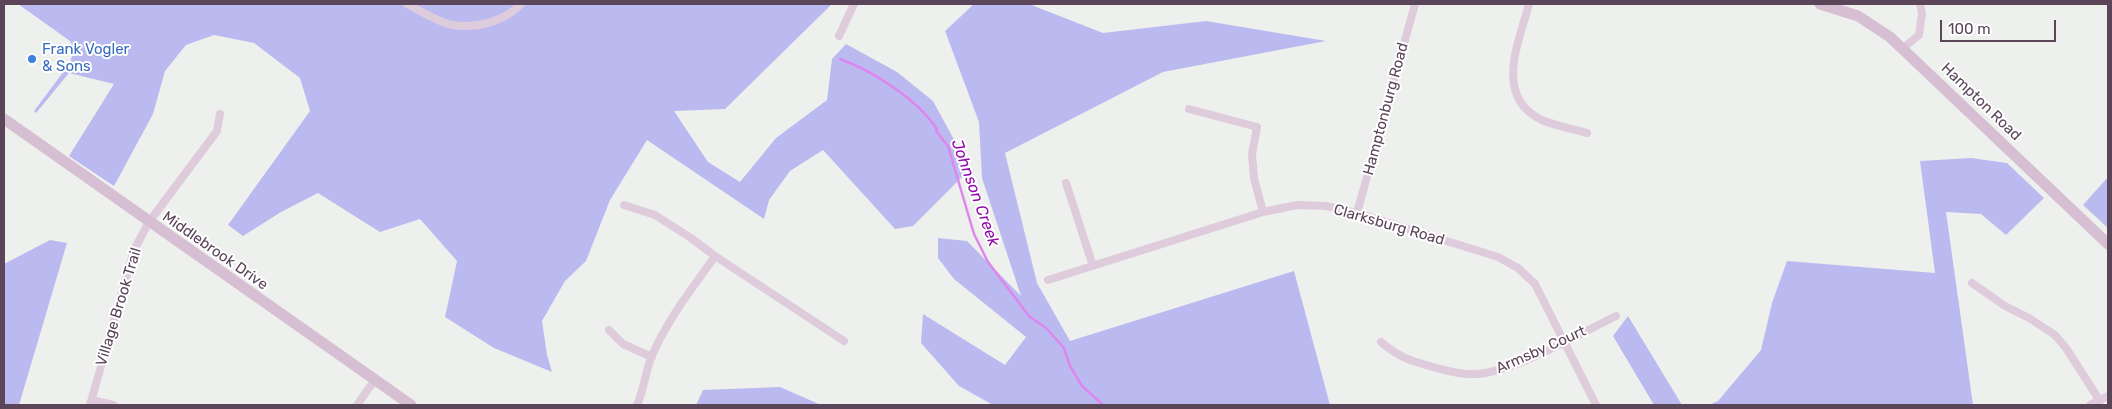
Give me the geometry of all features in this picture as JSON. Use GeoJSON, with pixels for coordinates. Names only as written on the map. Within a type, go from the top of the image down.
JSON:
{"type":"FeatureCollection","features":[{"type":"Feature","properties":{"kind":"street"},"geometry":{"type":"LineString","coordinates":[[407,4],[453,25],[487,25],[516,9],[521,4]]}},
{"type":"Feature","properties":{"kind":"street"},"geometry":{"type":"LineString","coordinates":[[839,36],[854,4]]}},
{"type":"Feature","properties":{"kind":"street","name":"Hamptonburg Road"},"geometry":{"type":"LineString","coordinates":[[1357,214],[1415,4]]}},
{"type":"Feature","properties":{"kind":"street"},"geometry":{"type":"LineString","coordinates":[[1529,4],[1512,69],[1515,91],[1526,108],[1542,120],[1587,133]]}},
{"type":"Feature","properties":{"kind":"street","name":"Hampton Road"},"geometry":{"type":"LineString","coordinates":[[1820,4],[1858,16],[1890,37],[2108,244]]}},
{"type":"Feature","properties":{"kind":"street"},"geometry":{"type":"LineString","coordinates":[[1902,49],[1919,35],[1922,13],[1920,4]]}},
{"type":"Feature","properties":{"kind":"street"},"geometry":{"type":"LineString","coordinates":[[1189,109],[1257,127],[1252,154],[1254,178],[1263,212]]}},
{"type":"Feature","properties":{"kind":"street","name":"Village Brook Trail"},"geometry":{"type":"LineString","coordinates":[[91,402],[127,268],[134,250],[149,222],[217,131],[220,114]]}},
{"type":"Feature","properties":{"kind":"street","name":"Middlebrook Drive"},"geometry":{"type":"LineString","coordinates":[[4,119],[410,405]]}},
{"type":"Feature","properties":{"kind":"street"},"geometry":{"type":"LineString","coordinates":[[1066,183],[1093,266]]}},
{"type":"Feature","properties":{"kind":"street"},"geometry":{"type":"LineString","coordinates":[[624,205],[655,215],[844,341]]}},
{"type":"Feature","properties":{"kind":"street","name":"Clarksburg Road"},"geometry":{"type":"LineString","coordinates":[[1048,280],[1263,212],[1297,205],[1326,206],[1498,257],[1518,268],[1535,284],[1596,405]]}},
{"type":"Feature","properties":{"kind":"street"},"geometry":{"type":"LineString","coordinates":[[637,405],[643,391],[652,356],[671,318],[715,256]]}},
{"type":"Feature","properties":{"kind":"street"},"geometry":{"type":"LineString","coordinates":[[1972,283],[2005,306],[2029,318],[2055,336],[2066,348],[2100,401]]}},
{"type":"Feature","properties":{"kind":"street","name":"Armsby Court"},"geometry":{"type":"LineString","coordinates":[[1381,342],[1397,355],[1453,372],[1472,374],[1491,372],[1516,364],[1616,316]]}},
{"type":"Feature","properties":{"kind":"street"},"geometry":{"type":"LineString","coordinates":[[609,330],[623,344],[652,356]]}},
{"type":"Feature","properties":{"kind":"street"},"geometry":{"type":"LineString","coordinates":[[357,405],[374,380]]}},
{"type":"Feature","properties":{"kind":"street"},"geometry":{"type":"LineString","coordinates":[[2090,405],[2108,396]]}},
{"type":"Feature","properties":{"kind":"street"},"geometry":{"type":"LineString","coordinates":[[91,402],[113,405]]}},
{"type":"Feature","properties":{"kind":"shaded area"},"geometry":{"type":"Polygon","coordinates":[[[18,4],[832,4],[725,109],[674,111],[708,162],[740,182],[776,138],[827,100],[832,59],[846,44],[897,72],[933,101],[970,169],[913,226],[895,229],[823,150],[790,171],[769,200],[764,219],[647,140],[610,200],[586,261],[565,281],[542,321],[547,355],[552,372],[494,348],[445,317],[457,261],[420,219],[380,232],[318,193],[281,212],[243,236],[228,225],[310,111],[300,78],[254,43],[214,35],[186,45],[165,71],[153,114],[114,186],[69,156],[114,84],[69,73],[36,113],[34,111],[70,63],[74,49],[70,41],[18,4]]]}},
{"type":"Feature","properties":{"kind":"shaded area"},"geometry":{"type":"Polygon","coordinates":[[[974,4],[1029,4],[1103,33],[1206,21],[1326,41],[1163,72],[1005,153],[1037,283],[1070,341],[1294,271],[1330,405],[993,405],[959,386],[921,343],[923,314],[1005,365],[1026,337],[954,279],[938,258],[938,238],[967,241],[1021,296],[982,178],[979,122],[945,31],[974,4]]]}},
{"type":"Feature","properties":{"kind":"shaded area"},"geometry":{"type":"Polygon","coordinates":[[[1971,158],[2007,163],[2044,198],[2006,235],[1981,214],[1946,212],[1973,405],[1709,405],[1718,401],[1761,350],[1772,303],[1787,261],[1935,273],[1920,161],[1971,158]]]}},
{"type":"Feature","properties":{"kind":"shaded area"},"geometry":{"type":"Polygon","coordinates":[[[2108,177],[2108,228],[2083,205],[2108,177]]]}},
{"type":"Feature","properties":{"kind":"shaded area"},"geometry":{"type":"Polygon","coordinates":[[[50,240],[67,243],[19,405],[4,405],[4,264],[50,240]]]}},
{"type":"Feature","properties":{"kind":"shaded area"},"geometry":{"type":"Polygon","coordinates":[[[1628,316],[1682,405],[1654,405],[1613,336],[1628,316]]]}},
{"type":"Feature","properties":{"kind":"shaded area"},"geometry":{"type":"Polygon","coordinates":[[[780,387],[821,405],[696,405],[703,390],[780,387]]]}},
{"type":"Feature","properties":{"kind":"waterway","name":"Johnson Creek"},"geometry":{"type":"LineString","coordinates":[[840,59],[853,64],[893,87],[918,107],[937,129],[936,131],[948,146],[974,234],[988,262],[1029,316],[1046,328],[1064,348],[1070,366],[1082,386],[1103,405]]}},
{"type":"Feature","properties":{"kind":"place","name":"Frank Vogler & Sons"},"geometry":{"type":"Point","coordinates":[32,59]}}]}
